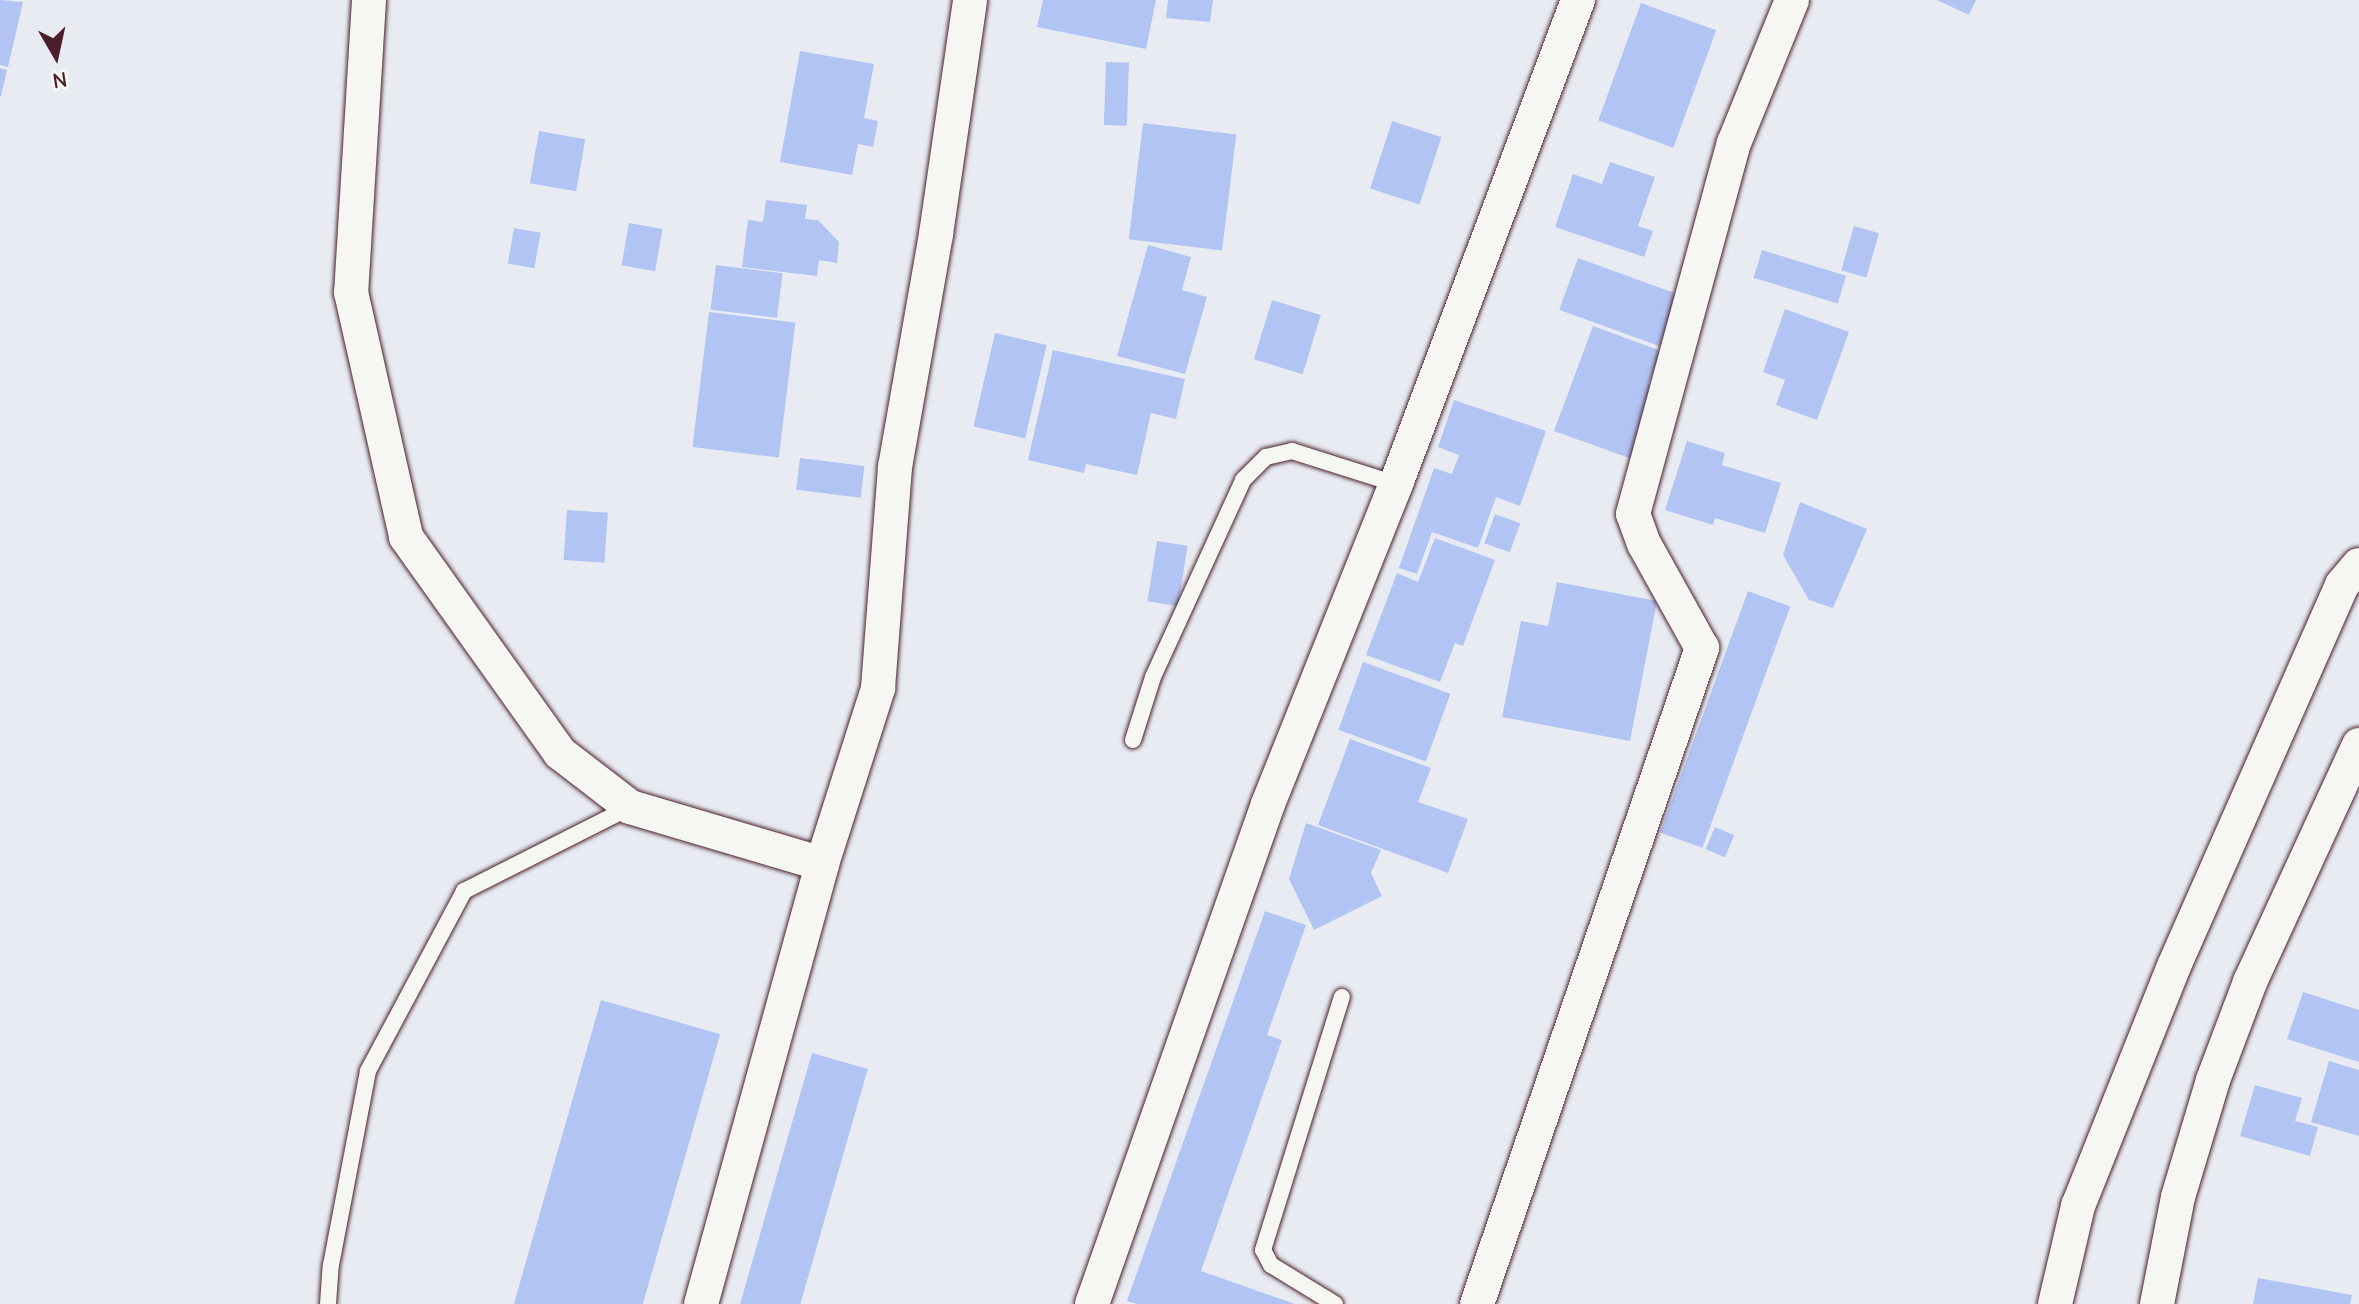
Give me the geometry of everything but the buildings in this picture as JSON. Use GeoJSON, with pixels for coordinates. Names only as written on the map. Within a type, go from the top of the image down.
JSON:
{"type":"FeatureCollection","features":[{"type":"Feature","properties":{"kind":"street"},"geometry":{"type":"LineString","coordinates":[[369,0],[351,292],[406,537],[560,753],[630,807],[822,864]]}},
{"type":"Feature","properties":{"kind":"street"},"geometry":{"type":"LineString","coordinates":[[701,1304],[822,864],[878,688],[895,467],[936,234],[970,0]]}},
{"type":"Feature","properties":{"kind":"street"},"geometry":{"type":"LineString","coordinates":[[1092,1304],[1268,804],[1396,484],[1578,0]]}},
{"type":"Feature","properties":{"kind":"street"},"geometry":{"type":"LineString","coordinates":[[1477,1304],[1702,648],[1644,544],[1633,514],[1734,143],[1792,0]]}},
{"type":"Feature","properties":{"kind":"street"},"geometry":{"type":"LineString","coordinates":[[2055,1304],[2078,1206],[2174,966],[2342,585],[2359,565]]}},
{"type":"Feature","properties":{"kind":"street"},"geometry":{"type":"LineString","coordinates":[[2157,1304],[2178,1197],[2213,1080],[2250,982],[2359,745]]}},
{"type":"Feature","properties":{"kind":"lane"},"geometry":{"type":"LineString","coordinates":[[1133,740],[1153,677],[1243,480],[1266,457],[1292,451],[1396,484]]}},
{"type":"Feature","properties":{"kind":"lane"},"geometry":{"type":"LineString","coordinates":[[328,1304],[331,1265],[368,1071],[464,891],[630,807]]}},
{"type":"Feature","properties":{"kind":"lane"},"geometry":{"type":"LineString","coordinates":[[1335,1304],[1271,1265],[1263,1250],[1342,997]]}}]}
